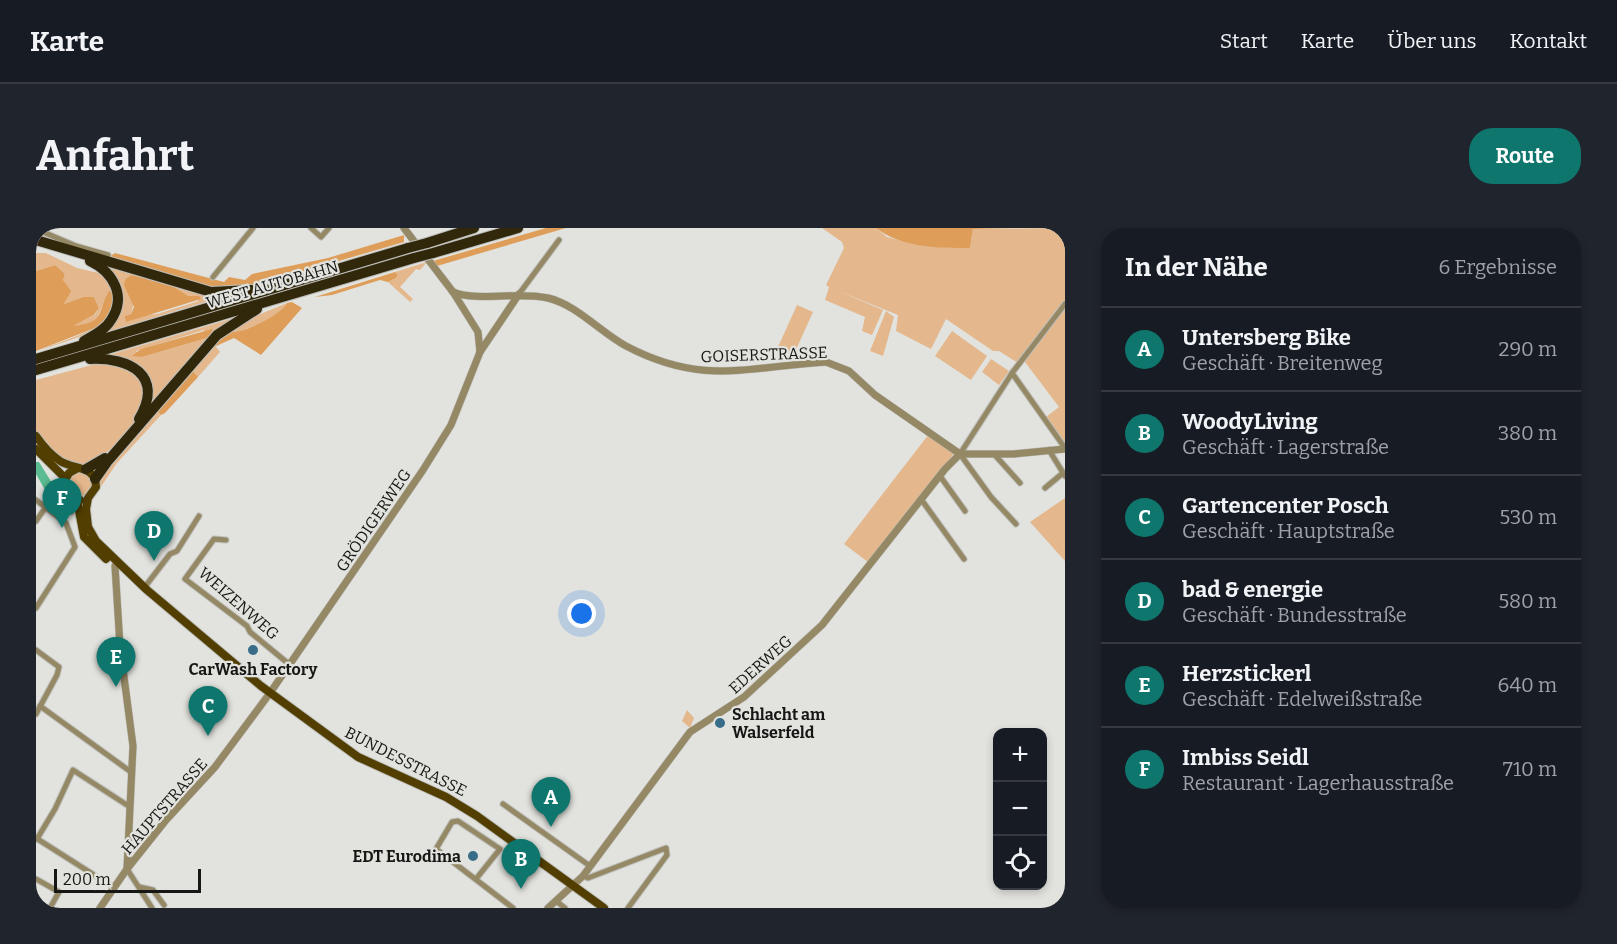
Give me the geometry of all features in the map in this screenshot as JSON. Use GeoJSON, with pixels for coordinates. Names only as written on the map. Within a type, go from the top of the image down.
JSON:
{"type":"FeatureCollection","features":[{"type":"Feature","properties":{"kind":"highway","name":"WEST AUTOBAHN"},"geometry":{"type":"LineString","coordinates":[[274,294],[474,228]]}},
{"type":"Feature","properties":{"kind":"highway","name":"WEST AUTOBAHN"},"geometry":{"type":"LineString","coordinates":[[36,370],[73,354],[274,294],[433,253],[518,228]]}},
{"type":"Feature","properties":{"kind":"highway"},"geometry":{"type":"LineString","coordinates":[[36,240],[211,292],[274,294]]}},
{"type":"Feature","properties":{"kind":"highway"},"geometry":{"type":"LineString","coordinates":[[36,245],[97,265],[109,274],[117,288],[118,304],[111,321],[73,354]]}},
{"type":"Feature","properties":{"kind":"highway"},"geometry":{"type":"LineString","coordinates":[[95,479],[103,466],[217,335],[274,294]]}},
{"type":"Feature","properties":{"kind":"highway","name":"WEST AUTOBAHN"},"geometry":{"type":"LineString","coordinates":[[36,359],[73,354]]}},
{"type":"Feature","properties":{"kind":"highway"},"geometry":{"type":"LineString","coordinates":[[73,354],[128,362],[139,371],[147,388],[145,407],[136,424],[102,460],[82,469]]}},
{"type":"Feature","properties":{"kind":"main road"},"geometry":{"type":"LineString","coordinates":[[36,436],[61,462],[82,469],[95,479]]}},
{"type":"Feature","properties":{"kind":"main road","name":"BUNDESSTRASSE"},"geometry":{"type":"LineString","coordinates":[[36,449],[65,482],[74,498],[84,537],[115,566],[270,693],[362,759],[446,797],[477,816],[604,908]]}},
{"type":"Feature","properties":{"kind":"main road"},"geometry":{"type":"LineString","coordinates":[[65,482],[82,469]]}},
{"type":"Feature","properties":{"kind":"main road","name":"BUNDESSTRASSE"},"geometry":{"type":"LineString","coordinates":[[95,479],[95,490],[88,498],[87,520],[93,538],[142,586]]}},
{"type":"Feature","properties":{"kind":"main road"},"geometry":{"type":"LineString","coordinates":[[74,498],[88,498]]}},
{"type":"Feature","properties":{"kind":"street"},"geometry":{"type":"LineString","coordinates":[[213,277],[252,228]]}},
{"type":"Feature","properties":{"kind":"street"},"geometry":{"type":"LineString","coordinates":[[311,228],[321,237],[329,228]]}},
{"type":"Feature","properties":{"kind":"street"},"geometry":{"type":"LineString","coordinates":[[404,228],[475,325],[480,352]]}},
{"type":"Feature","properties":{"kind":"street"},"geometry":{"type":"LineString","coordinates":[[36,229],[76,246],[108,255]]}},
{"type":"Feature","properties":{"kind":"street"},"geometry":{"type":"LineString","coordinates":[[519,294],[560,240]]}},
{"type":"Feature","properties":{"kind":"street","name":"GOISERSTRASSE"},"geometry":{"type":"LineString","coordinates":[[453,292],[519,294],[555,300],[620,343],[649,358],[703,372],[732,372],[800,363],[837,364],[849,371],[875,395],[960,454]]}},
{"type":"Feature","properties":{"kind":"street","name":"GRÖDIGERWEG"},"geometry":{"type":"LineString","coordinates":[[270,693],[434,452],[450,425],[480,352],[519,294]]}},
{"type":"Feature","properties":{"kind":"street"},"geometry":{"type":"LineString","coordinates":[[960,454],[1012,373],[1065,304]]}},
{"type":"Feature","properties":{"kind":"street"},"geometry":{"type":"LineString","coordinates":[[960,454],[994,454],[1065,448],[1012,373]]}},
{"type":"Feature","properties":{"kind":"street"},"geometry":{"type":"LineString","coordinates":[[1045,488],[1064,475],[1049,450]]}},
{"type":"Feature","properties":{"kind":"street"},"geometry":{"type":"LineString","coordinates":[[960,454],[991,497],[1016,524]]}},
{"type":"Feature","properties":{"kind":"street","name":"EDERWEG"},"geometry":{"type":"LineString","coordinates":[[548,908],[584,876],[685,737],[744,697],[813,634],[960,454]]}},
{"type":"Feature","properties":{"kind":"street"},"geometry":{"type":"LineString","coordinates":[[994,454],[1020,483]]}},
{"type":"Feature","properties":{"kind":"street"},"geometry":{"type":"LineString","coordinates":[[940,476],[965,511]]}},
{"type":"Feature","properties":{"kind":"street"},"geometry":{"type":"LineString","coordinates":[[36,521],[65,482]]}},
{"type":"Feature","properties":{"kind":"street"},"geometry":{"type":"LineString","coordinates":[[45,508],[56,500],[74,498]]}},
{"type":"Feature","properties":{"kind":"street"},"geometry":{"type":"LineString","coordinates":[[921,499],[964,559]]}},
{"type":"Feature","properties":{"kind":"street"},"geometry":{"type":"LineString","coordinates":[[36,500],[66,523],[75,547],[36,608]]}},
{"type":"Feature","properties":{"kind":"street"},"geometry":{"type":"LineString","coordinates":[[142,586],[170,554],[177,551],[199,516]]}},
{"type":"Feature","properties":{"kind":"street","name":"WEIZENWEG"},"geometry":{"type":"LineString","coordinates":[[226,540],[214,539],[185,579],[247,626],[250,632],[290,665]]}},
{"type":"Feature","properties":{"kind":"street"},"geometry":{"type":"LineString","coordinates":[[115,566],[120,649],[132,732],[127,868],[152,908]]}},
{"type":"Feature","properties":{"kind":"street"},"geometry":{"type":"LineString","coordinates":[[36,650],[58,667],[57,675],[37,711],[131,772]]}},
{"type":"Feature","properties":{"kind":"street","name":"HAUPTSTRASSE"},"geometry":{"type":"LineString","coordinates":[[100,908],[127,868],[166,820],[215,767],[270,693]]}},
{"type":"Feature","properties":{"kind":"street"},"geometry":{"type":"LineString","coordinates":[[113,887],[36,839],[55,809],[73,770],[130,807]]}},
{"type":"Feature","properties":{"kind":"street"},"geometry":{"type":"LineString","coordinates":[[503,804],[590,866]]}},
{"type":"Feature","properties":{"kind":"street"},"geometry":{"type":"LineString","coordinates":[[476,879],[500,849],[458,821],[452,822],[436,849],[513,908]]}},
{"type":"Feature","properties":{"kind":"street"},"geometry":{"type":"LineString","coordinates":[[584,876],[588,878],[666,848],[667,855],[628,908]]}},
{"type":"Feature","properties":{"kind":"street"},"geometry":{"type":"LineString","coordinates":[[36,879],[58,892],[50,908]]}},
{"type":"Feature","properties":{"kind":"street"},"geometry":{"type":"LineString","coordinates":[[139,887],[153,890],[164,905]]}},
{"type":"Feature","properties":{"kind":"street"},"geometry":{"type":"LineString","coordinates":[[556,900],[565,908]]}},
{"type":"Feature","properties":{"kind":"shaded area"},"geometry":{"type":"Polygon","coordinates":[[[546,228],[566,228],[437,266],[433,261],[546,228]]]}},
{"type":"Feature","properties":{"kind":"shaded area"},"geometry":{"type":"Polygon","coordinates":[[[822,228],[876,228],[887,237],[902,241],[970,248],[973,229],[1065,228],[1065,443],[1046,417],[1059,407],[1022,358],[1018,363],[999,351],[993,351],[946,319],[931,349],[896,331],[898,315],[836,290],[883,310],[872,335],[862,331],[865,317],[825,300],[829,287],[826,285],[844,248],[842,242],[822,228]]]}},
{"type":"Feature","properties":{"kind":"shaded area"},"geometry":{"type":"Polygon","coordinates":[[[876,228],[1014,228],[973,229],[970,248],[921,246],[897,240],[876,228]]]}},
{"type":"Feature","properties":{"kind":"shaded area"},"geometry":{"type":"Polygon","coordinates":[[[36,232],[109,257],[115,253],[224,282],[229,277],[245,280],[252,274],[328,258],[404,235],[404,242],[245,288],[211,288],[36,237],[36,232]]]}},
{"type":"Feature","properties":{"kind":"shaded area"},"geometry":{"type":"Polygon","coordinates":[[[36,253],[46,253],[77,268],[107,275],[117,291],[117,305],[111,317],[85,334],[41,350],[90,330],[111,314],[115,303],[112,291],[109,291],[94,320],[72,326],[95,315],[99,308],[94,297],[83,297],[64,304],[70,291],[63,280],[65,274],[55,265],[36,271],[36,253]]]}},
{"type":"Feature","properties":{"kind":"shaded area"},"geometry":{"type":"Polygon","coordinates":[[[427,262],[420,270],[416,269],[400,287],[413,299],[410,302],[388,282],[396,278],[398,275],[395,272],[427,262]]]}},
{"type":"Feature","properties":{"kind":"shaded area"},"geometry":{"type":"Polygon","coordinates":[[[100,263],[228,295],[103,333],[119,308],[100,263]],[[153,282],[134,301],[131,314],[125,316],[157,314],[199,301],[167,284],[153,282]]]}},
{"type":"Feature","properties":{"kind":"shaded area"},"geometry":{"type":"Polygon","coordinates":[[[55,265],[65,274],[63,280],[71,291],[64,304],[83,297],[94,297],[99,308],[94,315],[73,326],[91,322],[96,318],[109,291],[112,291],[112,306],[100,326],[36,351],[36,271],[55,265]]]}},
{"type":"Feature","properties":{"kind":"shaded area"},"geometry":{"type":"Polygon","coordinates":[[[395,272],[398,275],[396,278],[388,282],[380,280],[332,295],[315,297],[395,272]]]}},
{"type":"Feature","properties":{"kind":"shaded area"},"geometry":{"type":"Polygon","coordinates":[[[131,275],[170,285],[189,296],[199,296],[201,299],[126,322],[125,316],[131,314],[134,307],[124,285],[125,280],[131,275]]]}},
{"type":"Feature","properties":{"kind":"shaded area"},"geometry":{"type":"Polygon","coordinates":[[[292,302],[302,308],[261,355],[234,338],[214,347],[214,344],[231,331],[244,330],[261,323],[278,313],[287,303],[292,302]]]}},
{"type":"Feature","properties":{"kind":"shaded area"},"geometry":{"type":"Polygon","coordinates":[[[287,303],[278,313],[262,323],[244,330],[231,331],[237,324],[287,303]]]}},
{"type":"Feature","properties":{"kind":"shaded area"},"geometry":{"type":"Polygon","coordinates":[[[797,305],[813,312],[794,354],[778,347],[797,305]]]}},
{"type":"Feature","properties":{"kind":"shaded area"},"geometry":{"type":"Polygon","coordinates":[[[886,311],[894,317],[883,356],[870,351],[886,311]]]}},
{"type":"Feature","properties":{"kind":"shaded area"},"geometry":{"type":"Polygon","coordinates":[[[234,318],[147,413],[148,382],[109,355],[234,318]],[[204,330],[136,351],[142,357],[207,338],[204,330]]]}},
{"type":"Feature","properties":{"kind":"shaded area"},"geometry":{"type":"Polygon","coordinates":[[[212,329],[213,332],[207,338],[142,357],[132,356],[141,349],[212,329]]]}},
{"type":"Feature","properties":{"kind":"shaded area"},"geometry":{"type":"Polygon","coordinates":[[[952,331],[987,356],[971,380],[935,356],[952,331]]]}},
{"type":"Feature","properties":{"kind":"shaded area"},"geometry":{"type":"Polygon","coordinates":[[[214,344],[220,352],[198,377],[192,370],[214,344]]]}},
{"type":"Feature","properties":{"kind":"shaded area"},"geometry":{"type":"Polygon","coordinates":[[[991,359],[1009,371],[999,385],[982,372],[991,359]]]}},
{"type":"Feature","properties":{"kind":"shaded area"},"geometry":{"type":"Polygon","coordinates":[[[103,362],[138,373],[145,393],[142,407],[126,432],[99,458],[88,463],[68,462],[47,445],[36,431],[36,380],[103,362]]]}},
{"type":"Feature","properties":{"kind":"shaded area"},"geometry":{"type":"Polygon","coordinates":[[[192,370],[198,377],[161,415],[157,411],[192,370]]]}},
{"type":"Feature","properties":{"kind":"shaded area"},"geometry":{"type":"Polygon","coordinates":[[[157,411],[161,415],[117,463],[100,488],[100,478],[157,411]]]}},
{"type":"Feature","properties":{"kind":"shaded area"},"geometry":{"type":"Polygon","coordinates":[[[929,434],[952,449],[953,455],[868,562],[844,544],[929,434]]]}},
{"type":"Feature","properties":{"kind":"shaded area"},"geometry":{"type":"Polygon","coordinates":[[[36,462],[39,462],[53,486],[45,490],[36,474],[36,462]]]}},
{"type":"Feature","properties":{"kind":"shaded area"},"geometry":{"type":"Polygon","coordinates":[[[80,472],[89,475],[92,484],[89,493],[80,496],[71,493],[68,484],[71,475],[80,472]]]}},
{"type":"Feature","properties":{"kind":"shaded area"},"geometry":{"type":"Polygon","coordinates":[[[1065,498],[1065,561],[1030,522],[1065,498]]]}},
{"type":"Feature","properties":{"kind":"shaded area"},"geometry":{"type":"Polygon","coordinates":[[[67,499],[74,503],[74,515],[65,515],[51,506],[67,499]]]}},
{"type":"Feature","properties":{"kind":"shaded area"},"geometry":{"type":"Polygon","coordinates":[[[687,710],[694,718],[690,728],[682,721],[687,710]]]}},
{"type":"Feature","properties":{"kind":"place","name":"Imbiss Seidl"},"geometry":{"type":"Point","coordinates":[62,528]}},
{"type":"Feature","properties":{"kind":"place","name":"bad & energie"},"geometry":{"type":"Point","coordinates":[154,561]}},
{"type":"Feature","properties":{"kind":"place","name":"CarWash Factory"},"geometry":{"type":"Point","coordinates":[253,650]}},
{"type":"Feature","properties":{"kind":"place","name":"Herzstickerl"},"geometry":{"type":"Point","coordinates":[116,687]}},
{"type":"Feature","properties":{"kind":"place","name":"Schlacht am Walserfeld"},"geometry":{"type":"Point","coordinates":[720,723]}},
{"type":"Feature","properties":{"kind":"place","name":"Gartencenter Posch"},"geometry":{"type":"Point","coordinates":[208,736]}},
{"type":"Feature","properties":{"kind":"place","name":"Untersberg Bike"},"geometry":{"type":"Point","coordinates":[551,827]}},
{"type":"Feature","properties":{"kind":"place","name":"EDT Eurodima"},"geometry":{"type":"Point","coordinates":[473,856]}},
{"type":"Feature","properties":{"kind":"place","name":"WoodyLiving"},"geometry":{"type":"Point","coordinates":[521,889]}}]}
